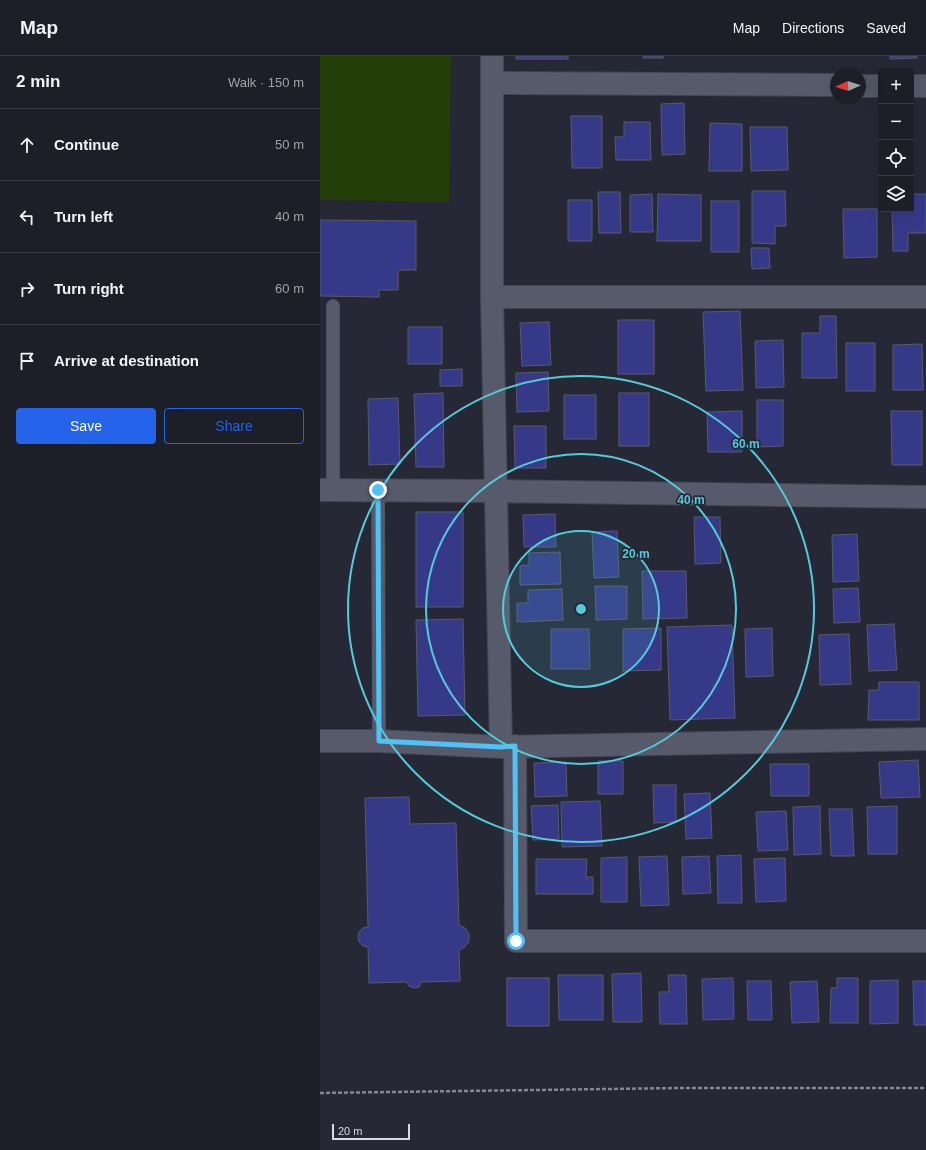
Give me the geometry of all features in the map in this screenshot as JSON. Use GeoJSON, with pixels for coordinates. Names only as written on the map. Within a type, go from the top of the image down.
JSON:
{"type":"FeatureCollection","features":[{"type":"Feature","properties":{"kind":"street"},"geometry":{"type":"LineString","coordinates":[[492,56],[492,297],[495,491],[516,941],[926,941]]}},
{"type":"Feature","properties":{"kind":"street"},"geometry":{"type":"LineString","coordinates":[[492,83],[830,85]]}},
{"type":"Feature","properties":{"kind":"street"},"geometry":{"type":"LineString","coordinates":[[866,86],[878,86]]}},
{"type":"Feature","properties":{"kind":"street"},"geometry":{"type":"LineString","coordinates":[[914,86],[926,86]]}},
{"type":"Feature","properties":{"kind":"street"},"geometry":{"type":"LineString","coordinates":[[492,297],[926,297]]}},
{"type":"Feature","properties":{"kind":"street"},"geometry":{"type":"LineString","coordinates":[[327,490],[926,497]]}},
{"type":"Feature","properties":{"kind":"street"},"geometry":{"type":"LineString","coordinates":[[320,741],[379,741],[508,747],[926,739]]}},
{"type":"Feature","properties":{"kind":"lane"},"geometry":{"type":"LineString","coordinates":[[327,490],[333,306]]}},
{"type":"Feature","properties":{"kind":"lane"},"geometry":{"type":"LineString","coordinates":[[378,490],[379,741]]}},
{"type":"Feature","properties":{"kind":"path"},"geometry":{"type":"LineString","coordinates":[[320,1093],[679,1088],[926,1088]]}},
{"type":"Feature","properties":{"kind":"green space"},"geometry":{"type":"Polygon","coordinates":[[[320,56],[451,56],[449,202],[320,200],[320,56]]]}},
{"type":"Feature","properties":{"kind":"building"},"geometry":{"type":"Polygon","coordinates":[[[516,56],[568,56],[568,59],[516,59],[516,56]]]}},
{"type":"Feature","properties":{"kind":"building"},"geometry":{"type":"Polygon","coordinates":[[[644,56],[663,56],[663,58],[643,58],[644,56]]]}},
{"type":"Feature","properties":{"kind":"building"},"geometry":{"type":"Polygon","coordinates":[[[890,56],[917,56],[917,58],[890,59],[890,56]]]}},
{"type":"Feature","properties":{"kind":"building"},"geometry":{"type":"Polygon","coordinates":[[[684,103],[685,154],[662,155],[661,104],[684,103]]]}},
{"type":"Feature","properties":{"kind":"building"},"geometry":{"type":"Polygon","coordinates":[[[571,116],[602,116],[602,168],[572,168],[571,116]]]}},
{"type":"Feature","properties":{"kind":"building"},"geometry":{"type":"Polygon","coordinates":[[[624,122],[650,122],[651,160],[616,160],[615,137],[624,137],[624,122]]]}},
{"type":"Feature","properties":{"kind":"building"},"geometry":{"type":"Polygon","coordinates":[[[710,123],[742,124],[742,171],[709,171],[710,123]]]}},
{"type":"Feature","properties":{"kind":"building"},"geometry":{"type":"Polygon","coordinates":[[[750,127],[787,127],[788,170],[751,171],[750,127]]]}},
{"type":"Feature","properties":{"kind":"building"},"geometry":{"type":"Polygon","coordinates":[[[752,191],[785,191],[786,226],[775,226],[775,244],[752,243],[752,191]]]}},
{"type":"Feature","properties":{"kind":"building"},"geometry":{"type":"Polygon","coordinates":[[[598,192],[620,192],[621,233],[599,233],[598,192]]]}},
{"type":"Feature","properties":{"kind":"building"},"geometry":{"type":"Polygon","coordinates":[[[652,194],[653,232],[630,232],[630,195],[652,194]]]}},
{"type":"Feature","properties":{"kind":"building"},"geometry":{"type":"Polygon","coordinates":[[[658,194],[701,195],[701,241],[657,241],[658,194]]]}},
{"type":"Feature","properties":{"kind":"building"},"geometry":{"type":"Polygon","coordinates":[[[914,194],[926,194],[926,233],[908,233],[908,251],[893,251],[892,212],[914,212],[914,194]]]}},
{"type":"Feature","properties":{"kind":"building"},"geometry":{"type":"Polygon","coordinates":[[[568,200],[592,200],[592,241],[568,241],[568,200]]]}},
{"type":"Feature","properties":{"kind":"building"},"geometry":{"type":"Polygon","coordinates":[[[711,201],[739,201],[739,252],[711,252],[711,201]]]}},
{"type":"Feature","properties":{"kind":"building"},"geometry":{"type":"Polygon","coordinates":[[[843,209],[877,209],[877,257],[844,258],[843,209]]]}},
{"type":"Feature","properties":{"kind":"building"},"geometry":{"type":"Polygon","coordinates":[[[320,220],[416,221],[416,270],[398,270],[398,290],[379,290],[379,297],[320,296],[320,220]]]}},
{"type":"Feature","properties":{"kind":"building"},"geometry":{"type":"Polygon","coordinates":[[[751,248],[769,248],[770,268],[752,269],[751,248]]]}},
{"type":"Feature","properties":{"kind":"building"},"geometry":{"type":"Polygon","coordinates":[[[740,311],[743,390],[706,391],[703,312],[740,311]]]}},
{"type":"Feature","properties":{"kind":"building"},"geometry":{"type":"Polygon","coordinates":[[[820,316],[836,316],[837,378],[802,378],[802,333],[820,333],[820,316]]]}},
{"type":"Feature","properties":{"kind":"building"},"geometry":{"type":"Polygon","coordinates":[[[618,320],[654,320],[654,374],[618,374],[618,320]]]}},
{"type":"Feature","properties":{"kind":"building"},"geometry":{"type":"Polygon","coordinates":[[[549,322],[551,365],[522,366],[520,323],[549,322]]]}},
{"type":"Feature","properties":{"kind":"building"},"geometry":{"type":"Polygon","coordinates":[[[408,327],[442,327],[442,364],[408,364],[408,327]]]}},
{"type":"Feature","properties":{"kind":"building"},"geometry":{"type":"Polygon","coordinates":[[[783,340],[784,387],[756,388],[755,341],[783,340]]]}},
{"type":"Feature","properties":{"kind":"building"},"geometry":{"type":"Polygon","coordinates":[[[846,343],[875,343],[875,391],[846,391],[846,343]]]}},
{"type":"Feature","properties":{"kind":"building"},"geometry":{"type":"Polygon","coordinates":[[[922,344],[923,390],[893,390],[893,345],[922,344]]]}},
{"type":"Feature","properties":{"kind":"building"},"geometry":{"type":"Polygon","coordinates":[[[462,369],[462,386],[440,386],[440,370],[462,369]]]}},
{"type":"Feature","properties":{"kind":"building"},"geometry":{"type":"Polygon","coordinates":[[[548,372],[549,411],[517,412],[516,373],[548,372]]]}},
{"type":"Feature","properties":{"kind":"building"},"geometry":{"type":"Polygon","coordinates":[[[443,393],[444,467],[416,467],[414,394],[443,393]]]}},
{"type":"Feature","properties":{"kind":"building"},"geometry":{"type":"Polygon","coordinates":[[[619,393],[649,393],[649,446],[619,446],[619,393]]]}},
{"type":"Feature","properties":{"kind":"building"},"geometry":{"type":"Polygon","coordinates":[[[564,395],[596,395],[596,439],[564,439],[564,395]]]}},
{"type":"Feature","properties":{"kind":"building"},"geometry":{"type":"Polygon","coordinates":[[[398,398],[400,464],[369,465],[368,399],[398,398]]]}},
{"type":"Feature","properties":{"kind":"building"},"geometry":{"type":"Polygon","coordinates":[[[757,400],[783,400],[783,446],[757,447],[757,400]]]}},
{"type":"Feature","properties":{"kind":"building"},"geometry":{"type":"Polygon","coordinates":[[[742,411],[742,452],[708,452],[707,412],[742,411]]]}},
{"type":"Feature","properties":{"kind":"building"},"geometry":{"type":"Polygon","coordinates":[[[891,411],[922,411],[922,465],[892,465],[891,411]]]}},
{"type":"Feature","properties":{"kind":"building"},"geometry":{"type":"Polygon","coordinates":[[[514,426],[546,426],[546,468],[515,468],[514,426]]]}},
{"type":"Feature","properties":{"kind":"building"},"geometry":{"type":"Polygon","coordinates":[[[416,512],[463,512],[463,607],[416,607],[416,512]]]}},
{"type":"Feature","properties":{"kind":"building"},"geometry":{"type":"Polygon","coordinates":[[[555,514],[556,547],[524,547],[523,515],[555,514]]]}},
{"type":"Feature","properties":{"kind":"building"},"geometry":{"type":"Polygon","coordinates":[[[694,517],[720,517],[721,563],[695,564],[694,517]]]}},
{"type":"Feature","properties":{"kind":"building"},"geometry":{"type":"Polygon","coordinates":[[[617,531],[619,577],[594,578],[592,532],[617,531]]]}},
{"type":"Feature","properties":{"kind":"building"},"geometry":{"type":"Polygon","coordinates":[[[857,534],[859,581],[833,582],[832,535],[857,534]]]}},
{"type":"Feature","properties":{"kind":"building"},"geometry":{"type":"Polygon","coordinates":[[[560,552],[561,584],[520,585],[520,566],[529,565],[529,553],[560,552]]]}},
{"type":"Feature","properties":{"kind":"building"},"geometry":{"type":"Polygon","coordinates":[[[642,571],[686,571],[687,618],[643,619],[642,571]]]}},
{"type":"Feature","properties":{"kind":"building"},"geometry":{"type":"Polygon","coordinates":[[[595,586],[627,586],[627,619],[596,620],[595,586]]]}},
{"type":"Feature","properties":{"kind":"building"},"geometry":{"type":"Polygon","coordinates":[[[858,588],[860,622],[834,623],[833,589],[858,588]]]}},
{"type":"Feature","properties":{"kind":"building"},"geometry":{"type":"Polygon","coordinates":[[[562,589],[563,620],[517,622],[517,603],[528,603],[528,590],[562,589]]]}},
{"type":"Feature","properties":{"kind":"building"},"geometry":{"type":"Polygon","coordinates":[[[463,619],[465,715],[418,716],[416,620],[463,619]]]}},
{"type":"Feature","properties":{"kind":"building"},"geometry":{"type":"Polygon","coordinates":[[[894,624],[897,670],[869,671],[867,625],[894,624]]]}},
{"type":"Feature","properties":{"kind":"building"},"geometry":{"type":"Polygon","coordinates":[[[732,625],[735,718],[670,720],[667,627],[732,625]]]}},
{"type":"Feature","properties":{"kind":"building"},"geometry":{"type":"Polygon","coordinates":[[[661,628],[661,670],[623,671],[623,629],[661,628]]]}},
{"type":"Feature","properties":{"kind":"building"},"geometry":{"type":"Polygon","coordinates":[[[772,628],[773,676],[746,677],[745,629],[772,628]]]}},
{"type":"Feature","properties":{"kind":"building"},"geometry":{"type":"Polygon","coordinates":[[[551,629],[589,629],[590,669],[551,669],[551,629]]]}},
{"type":"Feature","properties":{"kind":"building"},"geometry":{"type":"Polygon","coordinates":[[[849,634],[851,684],[820,685],[819,635],[849,634]]]}},
{"type":"Feature","properties":{"kind":"building"},"geometry":{"type":"Polygon","coordinates":[[[879,682],[919,682],[919,720],[868,720],[869,690],[879,690],[879,682]]]}},
{"type":"Feature","properties":{"kind":"building"},"geometry":{"type":"Polygon","coordinates":[[[918,760],[920,797],[881,798],[879,762],[918,760]]]}},
{"type":"Feature","properties":{"kind":"building"},"geometry":{"type":"Polygon","coordinates":[[[598,761],[623,761],[623,794],[598,794],[598,761]]]}},
{"type":"Feature","properties":{"kind":"building"},"geometry":{"type":"Polygon","coordinates":[[[566,762],[567,796],[535,797],[534,763],[566,762]]]}},
{"type":"Feature","properties":{"kind":"building"},"geometry":{"type":"Polygon","coordinates":[[[770,764],[809,764],[809,796],[771,796],[770,764]]]}},
{"type":"Feature","properties":{"kind":"building"},"geometry":{"type":"Polygon","coordinates":[[[653,785],[676,785],[676,822],[654,823],[653,785]]]}},
{"type":"Feature","properties":{"kind":"building"},"geometry":{"type":"Polygon","coordinates":[[[710,793],[712,838],[686,839],[684,794],[710,793]]]}},
{"type":"Feature","properties":{"kind":"building"},"geometry":{"type":"Polygon","coordinates":[[[409,797],[410,824],[456,823],[459,925],[465,928],[469,934],[469,941],[465,947],[459,950],[460,981],[421,982],[419,987],[414,988],[409,986],[406,982],[369,983],[368,947],[363,946],[359,942],[358,937],[359,932],[363,928],[368,927],[365,798],[409,797]]]}},
{"type":"Feature","properties":{"kind":"building"},"geometry":{"type":"Polygon","coordinates":[[[600,801],[602,846],[562,847],[561,802],[600,801]]]}},
{"type":"Feature","properties":{"kind":"building"},"geometry":{"type":"Polygon","coordinates":[[[558,805],[559,839],[533,840],[531,806],[558,805]]]}},
{"type":"Feature","properties":{"kind":"building"},"geometry":{"type":"Polygon","coordinates":[[[820,806],[821,854],[794,855],[793,807],[820,806]]]}},
{"type":"Feature","properties":{"kind":"building"},"geometry":{"type":"Polygon","coordinates":[[[897,806],[897,854],[868,854],[867,807],[897,806]]]}},
{"type":"Feature","properties":{"kind":"building"},"geometry":{"type":"Polygon","coordinates":[[[829,809],[852,809],[854,856],[831,856],[829,809]]]}},
{"type":"Feature","properties":{"kind":"building"},"geometry":{"type":"Polygon","coordinates":[[[786,811],[788,850],[758,851],[756,812],[786,811]]]}},
{"type":"Feature","properties":{"kind":"building"},"geometry":{"type":"Polygon","coordinates":[[[741,855],[742,903],[718,903],[717,856],[741,855]]]}},
{"type":"Feature","properties":{"kind":"building"},"geometry":{"type":"Polygon","coordinates":[[[667,856],[669,905],[641,906],[639,857],[667,856]]]}},
{"type":"Feature","properties":{"kind":"building"},"geometry":{"type":"Polygon","coordinates":[[[709,856],[711,893],[683,894],[682,857],[709,856]]]}},
{"type":"Feature","properties":{"kind":"building"},"geometry":{"type":"Polygon","coordinates":[[[627,857],[627,902],[601,902],[601,858],[627,857]]]}},
{"type":"Feature","properties":{"kind":"building"},"geometry":{"type":"Polygon","coordinates":[[[785,858],[786,901],[756,902],[754,859],[785,858]]]}},
{"type":"Feature","properties":{"kind":"building"},"geometry":{"type":"Polygon","coordinates":[[[536,859],[587,859],[586,877],[593,877],[593,894],[536,894],[536,859]]]}},
{"type":"Feature","properties":{"kind":"building"},"geometry":{"type":"Polygon","coordinates":[[[641,973],[642,1022],[613,1022],[612,974],[641,973]]]}},
{"type":"Feature","properties":{"kind":"building"},"geometry":{"type":"Polygon","coordinates":[[[558,975],[603,975],[603,1020],[559,1020],[558,975]]]}},
{"type":"Feature","properties":{"kind":"building"},"geometry":{"type":"Polygon","coordinates":[[[668,975],[686,975],[687,1024],[660,1024],[659,992],[669,992],[668,975]]]}},
{"type":"Feature","properties":{"kind":"building"},"geometry":{"type":"Polygon","coordinates":[[[507,978],[549,978],[549,1026],[507,1026],[507,978]]]}},
{"type":"Feature","properties":{"kind":"building"},"geometry":{"type":"Polygon","coordinates":[[[733,978],[734,1019],[703,1020],[702,979],[733,978]]]}},
{"type":"Feature","properties":{"kind":"building"},"geometry":{"type":"Polygon","coordinates":[[[837,978],[858,978],[858,1023],[830,1023],[831,988],[837,988],[837,978]]]}},
{"type":"Feature","properties":{"kind":"building"},"geometry":{"type":"Polygon","coordinates":[[[898,980],[898,1023],[870,1024],[870,981],[898,980]]]}},
{"type":"Feature","properties":{"kind":"building"},"geometry":{"type":"Polygon","coordinates":[[[747,981],[771,981],[772,1020],[748,1020],[747,981]]]}},
{"type":"Feature","properties":{"kind":"building"},"geometry":{"type":"Polygon","coordinates":[[[817,981],[819,1022],[792,1023],[790,982],[817,981]]]}},
{"type":"Feature","properties":{"kind":"building"},"geometry":{"type":"Polygon","coordinates":[[[913,981],[926,981],[926,1025],[914,1025],[913,981]]]}},
{"type":"Feature","properties":{"kind":"route"},"geometry":{"type":"LineString","coordinates":[[378,490],[379,741],[501,747],[515,746],[516,941]]}}]}
